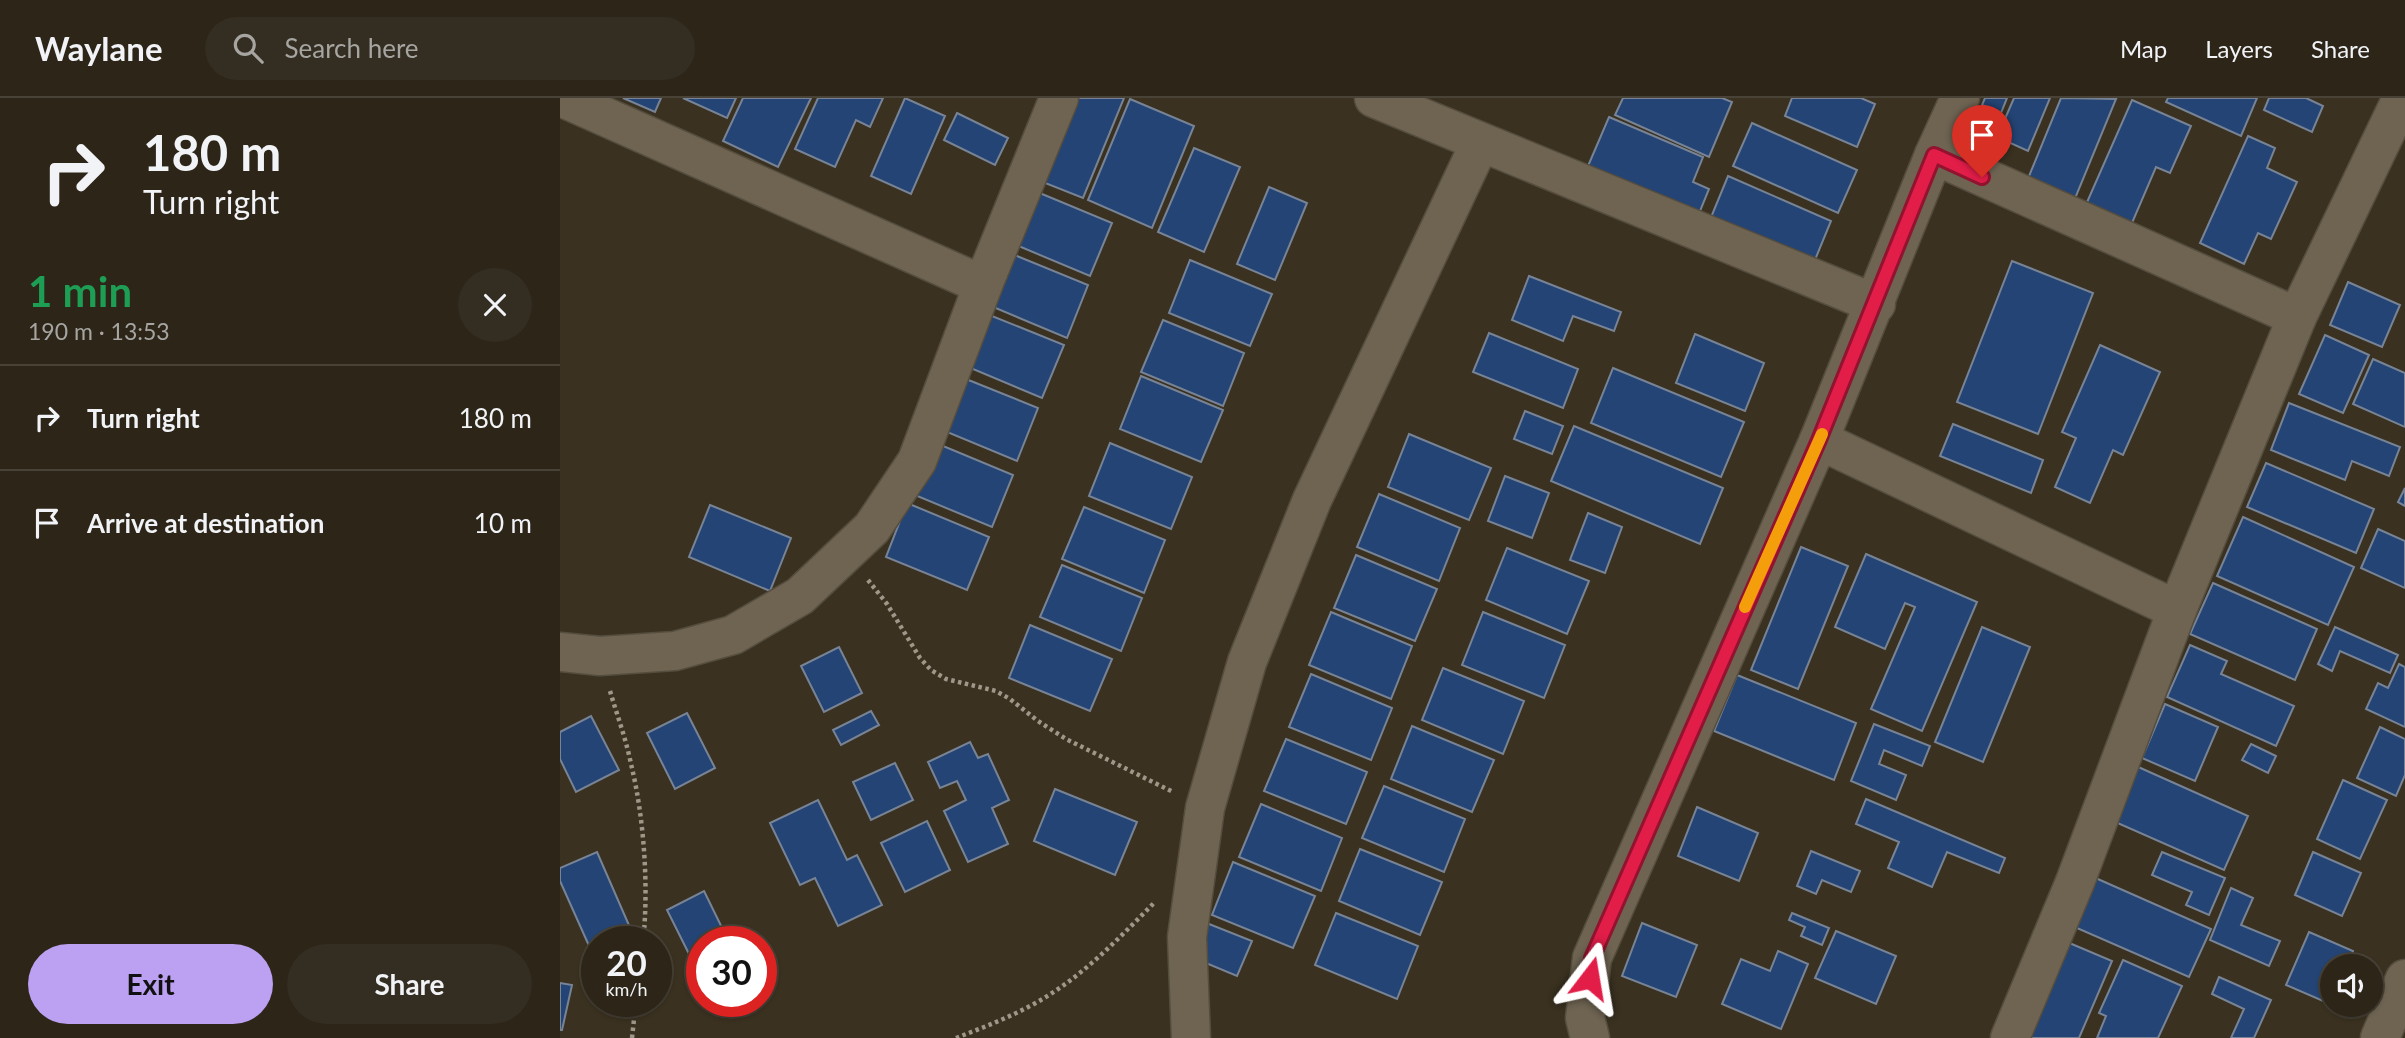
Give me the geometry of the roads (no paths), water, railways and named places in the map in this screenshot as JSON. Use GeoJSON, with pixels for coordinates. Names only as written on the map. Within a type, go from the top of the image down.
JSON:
{"type":"FeatureCollection","features":[{"type":"Feature","properties":{"kind":"street"},"geometry":{"type":"LineString","coordinates":[[563,98],[983,285]]}},
{"type":"Feature","properties":{"kind":"street"},"geometry":{"type":"LineString","coordinates":[[560,652],[600,656],[676,651],[733,635],[800,596],[872,527],[917,461],[983,285],[1059,98]]}},
{"type":"Feature","properties":{"kind":"street"},"geometry":{"type":"LineString","coordinates":[[1374,98],[1876,304]]}},
{"type":"Feature","properties":{"kind":"street"},"geometry":{"type":"LineString","coordinates":[[1590,1038],[1585,1018],[1592,958],[1819,440],[1934,155],[1960,98]]}},
{"type":"Feature","properties":{"kind":"street"},"geometry":{"type":"LineString","coordinates":[[2010,1038],[2075,882],[2176,610],[2297,317],[2402,98]]}},
{"type":"Feature","properties":{"kind":"street"},"geometry":{"type":"LineString","coordinates":[[1191,1038],[1187,937],[1205,808],[1247,662],[1312,500],[1480,143]]}},
{"type":"Feature","properties":{"kind":"street"},"geometry":{"type":"LineString","coordinates":[[1934,155],[2297,317]]}},
{"type":"Feature","properties":{"kind":"street"},"geometry":{"type":"LineString","coordinates":[[1819,440],[2176,610]]}},
{"type":"Feature","properties":{"kind":"street"},"geometry":{"type":"LineString","coordinates":[[2380,1038],[2405,979]]}}]}
